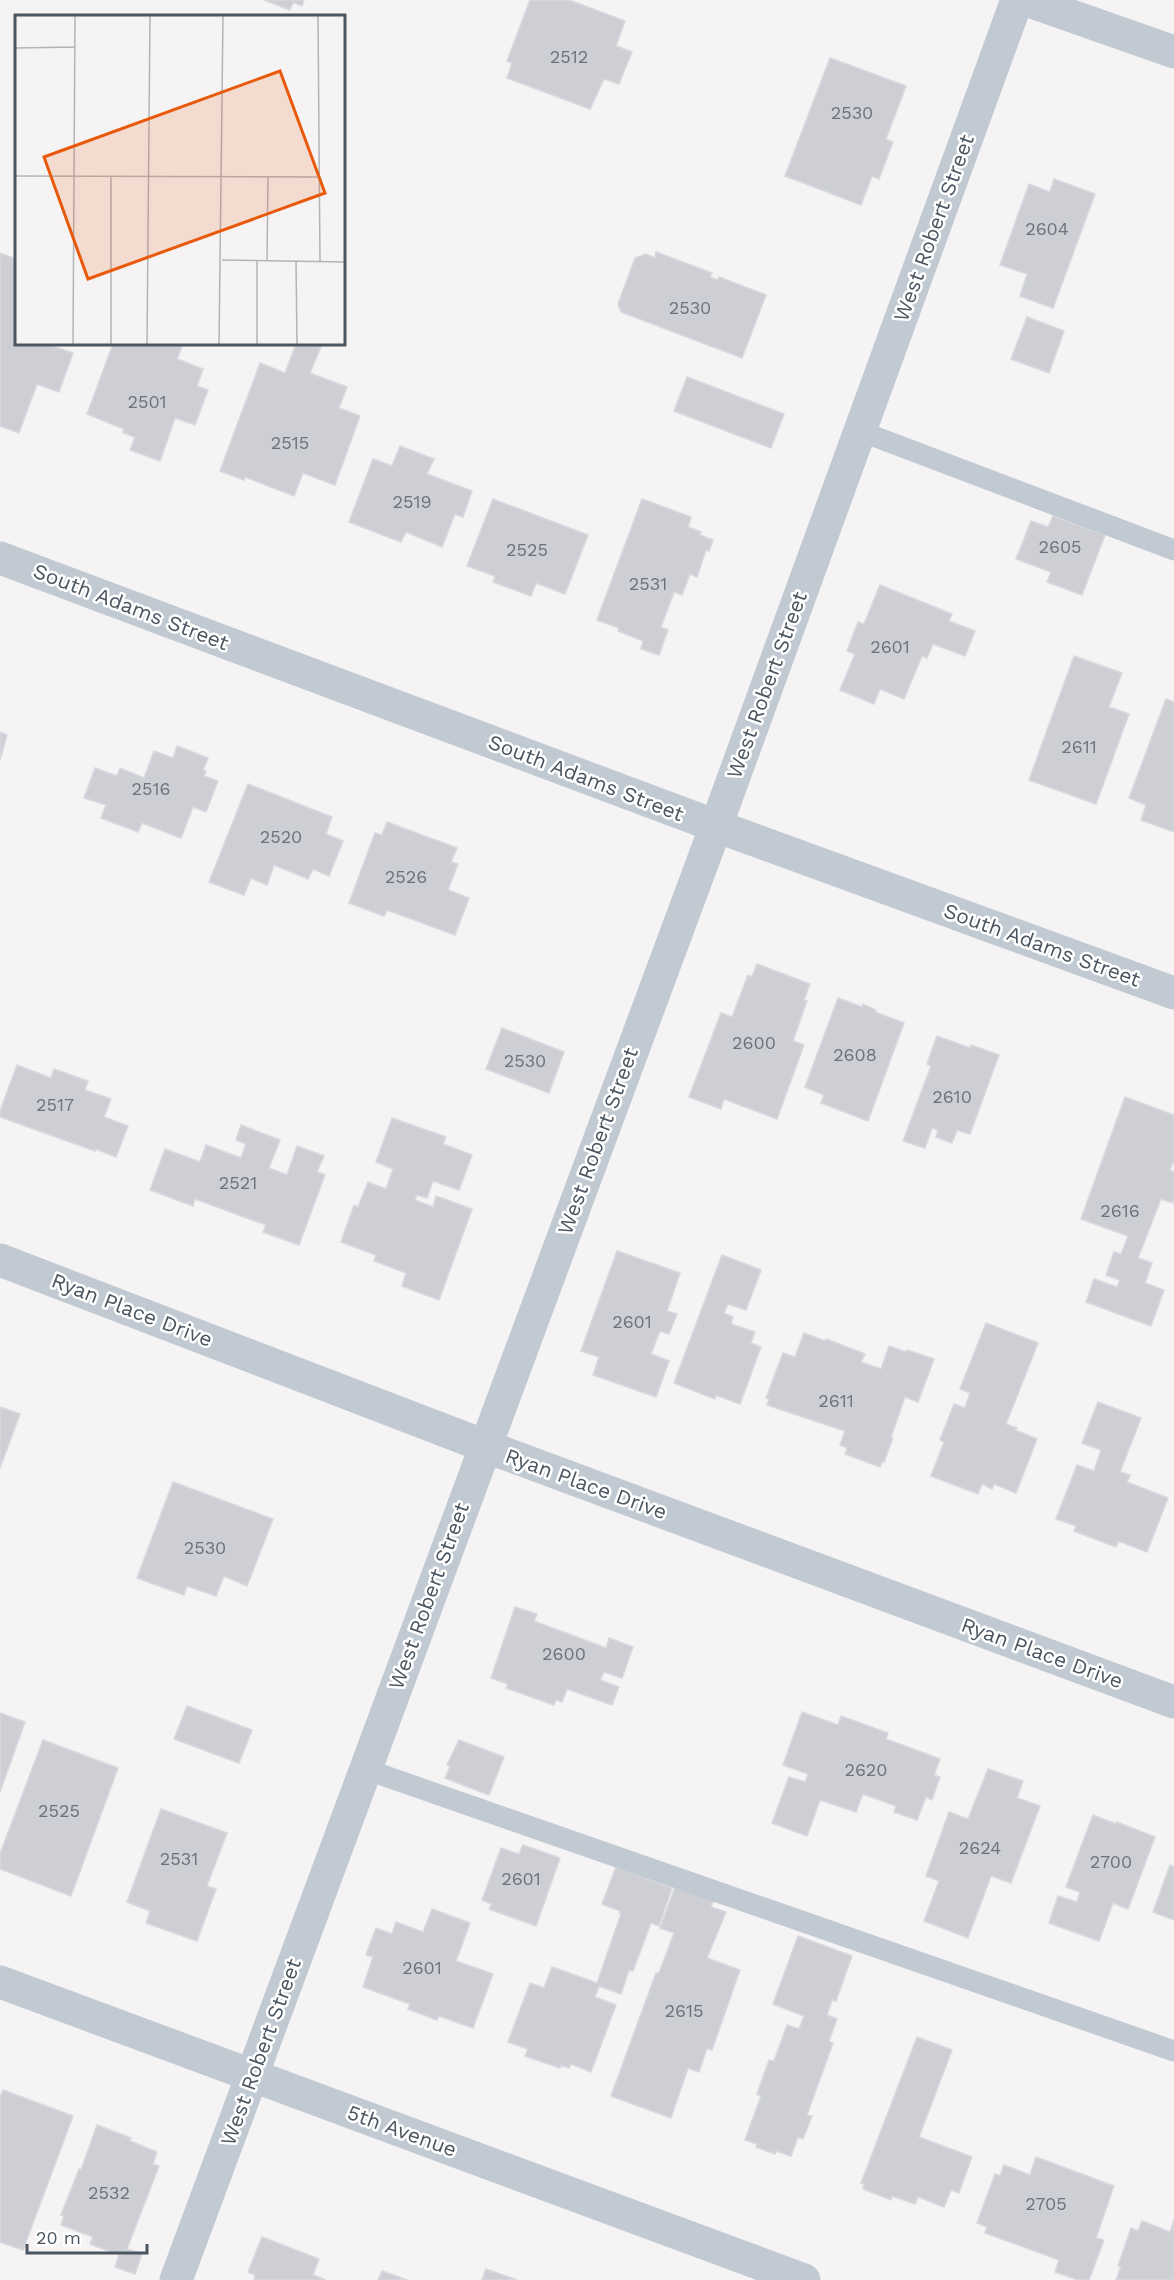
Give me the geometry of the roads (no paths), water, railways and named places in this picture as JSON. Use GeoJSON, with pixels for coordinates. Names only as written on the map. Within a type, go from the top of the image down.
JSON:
{"type":"FeatureCollection","features":[{"type":"Feature","properties":{"kind":"street","name":"West Robert Street"},"geometry":{"type":"LineString","coordinates":[[177,2280],[716,826],[1017,0]]}},
{"type":"Feature","properties":{"kind":"street"},"geometry":{"type":"LineString","coordinates":[[1026,0],[1174,52]]}},
{"type":"Feature","properties":{"kind":"street","name":"South Adams Street"},"geometry":{"type":"LineString","coordinates":[[0,558],[716,826],[1174,993]]}},
{"type":"Feature","properties":{"kind":"street","name":"Ryan Place Drive"},"geometry":{"type":"LineString","coordinates":[[0,1260],[485,1446],[1174,1702]]}},
{"type":"Feature","properties":{"kind":"street","name":"5th Avenue"},"geometry":{"type":"LineString","coordinates":[[0,1982],[804,2280]]}},
{"type":"Feature","properties":{"kind":"lane"},"geometry":{"type":"LineString","coordinates":[[860,431],[1174,550]]}},
{"type":"Feature","properties":{"kind":"lane"},"geometry":{"type":"LineString","coordinates":[[365,1769],[566,1841],[974,1980],[1174,2051]]}}]}
